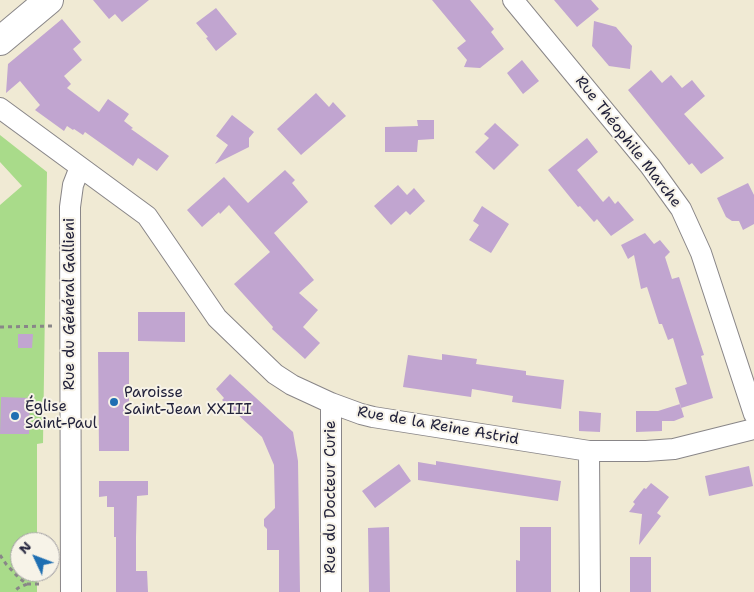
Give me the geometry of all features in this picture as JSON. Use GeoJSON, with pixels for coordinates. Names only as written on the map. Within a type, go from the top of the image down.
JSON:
{"type":"FeatureCollection","features":[{"type":"Feature","properties":{"kind":"main road"},"geometry":{"type":"LineString","coordinates":[[0,41],[50,0]]}},
{"type":"Feature","properties":{"kind":"street","name":"Rue Théophile Marche"},"geometry":{"type":"LineString","coordinates":[[513,0],[650,166],[681,209],[701,253],[754,414]]}},
{"type":"Feature","properties":{"kind":"street","name":"Rue de la Reine Astrid"},"geometry":{"type":"LineString","coordinates":[[0,108],[147,216],[214,314],[275,374],[292,385],[331,403],[373,417],[590,451],[646,451],[674,448],[754,429]]}},
{"type":"Feature","properties":{"kind":"street","name":"Rue du Général Gallieni"},"geometry":{"type":"LineString","coordinates":[[71,592],[70,207],[73,184],[80,167]]}},
{"type":"Feature","properties":{"kind":"street","name":"Rue du Docteur Curie"},"geometry":{"type":"LineString","coordinates":[[331,403],[331,592]]}},
{"type":"Feature","properties":{"kind":"street"},"geometry":{"type":"LineString","coordinates":[[590,451],[590,592]]}},
{"type":"Feature","properties":{"kind":"path"},"geometry":{"type":"LineString","coordinates":[[0,327],[70,325]]}},
{"type":"Feature","properties":{"kind":"path"},"geometry":{"type":"LineString","coordinates":[[0,555],[19,578],[28,584]]}},
{"type":"Feature","properties":{"kind":"path"},"geometry":{"type":"LineString","coordinates":[[14,592],[28,584],[43,584]]}},
{"type":"Feature","properties":{"kind":"green space"},"geometry":{"type":"Polygon","coordinates":[[[0,135],[47,172],[43,443],[37,444],[37,532],[10,532],[10,582],[37,582],[37,592],[0,592],[0,205],[22,186],[0,162],[0,135]]]}},
{"type":"Feature","properties":{"kind":"building"},"geometry":{"type":"Polygon","coordinates":[[[93,0],[149,0],[122,22],[115,14],[109,19],[93,0]]]}},
{"type":"Feature","properties":{"kind":"building"},"geometry":{"type":"Polygon","coordinates":[[[432,0],[470,0],[494,29],[491,32],[504,49],[480,68],[464,67],[467,60],[457,48],[466,41],[432,0]]]}},
{"type":"Feature","properties":{"kind":"building"},"geometry":{"type":"Polygon","coordinates":[[[554,0],[591,0],[599,9],[577,27],[554,0]]]}},
{"type":"Feature","properties":{"kind":"building"},"geometry":{"type":"Polygon","coordinates":[[[216,8],[237,34],[216,51],[206,38],[208,37],[196,23],[216,8]]]}},
{"type":"Feature","properties":{"kind":"building"},"geometry":{"type":"Polygon","coordinates":[[[62,19],[81,42],[73,49],[82,60],[64,76],[71,84],[67,88],[99,112],[108,99],[129,114],[124,121],[133,128],[131,129],[169,156],[157,171],[138,158],[133,166],[85,132],[83,135],[67,126],[64,131],[35,110],[40,105],[20,81],[6,93],[8,64],[62,19]]]}},
{"type":"Feature","properties":{"kind":"building"},"geometry":{"type":"Polygon","coordinates":[[[594,21],[616,27],[632,46],[630,69],[609,66],[592,46],[594,21]]]}},
{"type":"Feature","properties":{"kind":"building"},"geometry":{"type":"Polygon","coordinates":[[[522,60],[539,81],[523,94],[507,73],[522,60]]]}},
{"type":"Feature","properties":{"kind":"building"},"geometry":{"type":"Polygon","coordinates":[[[651,70],[662,83],[671,75],[682,88],[692,80],[705,96],[684,114],[724,158],[701,174],[692,163],[689,165],[628,90],[651,70]]]}},
{"type":"Feature","properties":{"kind":"building"},"geometry":{"type":"Polygon","coordinates":[[[316,93],[329,107],[333,102],[346,116],[301,155],[277,129],[316,93]]]}},
{"type":"Feature","properties":{"kind":"building"},"geometry":{"type":"Polygon","coordinates":[[[232,115],[254,132],[249,138],[249,147],[215,164],[228,145],[216,136],[232,115]]]}},
{"type":"Feature","properties":{"kind":"building"},"geometry":{"type":"Polygon","coordinates":[[[417,120],[434,120],[434,139],[418,140],[417,152],[385,152],[385,127],[418,126],[417,120]]]}},
{"type":"Feature","properties":{"kind":"building"},"geometry":{"type":"Polygon","coordinates":[[[495,123],[519,145],[494,170],[475,152],[489,138],[484,134],[495,123]]]}},
{"type":"Feature","properties":{"kind":"building"},"geometry":{"type":"Polygon","coordinates":[[[587,138],[598,152],[577,170],[603,202],[609,196],[615,204],[618,201],[634,220],[611,236],[597,219],[594,222],[580,206],[578,207],[548,170],[587,138]]]}},
{"type":"Feature","properties":{"kind":"building"},"geometry":{"type":"Polygon","coordinates":[[[285,170],[295,180],[292,183],[308,202],[274,233],[314,280],[299,293],[318,310],[303,327],[320,343],[305,359],[272,329],[273,327],[234,284],[270,252],[229,205],[202,227],[187,210],[224,177],[248,203],[285,170]]]}},
{"type":"Feature","properties":{"kind":"building"},"geometry":{"type":"Polygon","coordinates":[[[748,183],[754,195],[754,224],[743,230],[739,221],[732,221],[726,217],[717,198],[748,183]]]}},
{"type":"Feature","properties":{"kind":"building"},"geometry":{"type":"Polygon","coordinates":[[[398,185],[407,195],[414,188],[425,201],[410,215],[406,211],[391,225],[374,206],[398,185]]]}},
{"type":"Feature","properties":{"kind":"building"},"geometry":{"type":"Polygon","coordinates":[[[482,206],[509,224],[491,253],[469,240],[479,225],[473,221],[482,206]]]}},
{"type":"Feature","properties":{"kind":"building"},"geometry":{"type":"Polygon","coordinates":[[[645,233],[654,244],[660,240],[670,252],[665,257],[672,279],[679,277],[704,355],[701,356],[713,398],[681,408],[675,388],[687,384],[673,338],[668,340],[662,324],[659,324],[647,287],[641,289],[634,255],[628,259],[621,245],[645,233]]]}},
{"type":"Feature","properties":{"kind":"building"},"geometry":{"type":"Polygon","coordinates":[[[138,312],[185,312],[185,342],[138,341],[138,312]]]}},
{"type":"Feature","properties":{"kind":"building"},"geometry":{"type":"Polygon","coordinates":[[[18,334],[33,334],[32,348],[18,348],[18,334]]]}},
{"type":"Feature","properties":{"kind":"building","name":"Paroisse Saint-Jean XXIII"},"geometry":{"type":"Polygon","coordinates":[[[98,352],[129,352],[129,451],[99,451],[98,352]]]}},
{"type":"Feature","properties":{"kind":"building"},"geometry":{"type":"Polygon","coordinates":[[[442,354],[477,359],[476,364],[526,371],[526,375],[564,380],[561,409],[512,402],[513,396],[472,389],[471,397],[403,387],[408,355],[442,360],[442,354]]]}},
{"type":"Feature","properties":{"kind":"building"},"geometry":{"type":"Polygon","coordinates":[[[230,374],[293,432],[298,461],[300,592],[279,592],[279,550],[267,550],[267,529],[264,526],[264,519],[275,508],[274,465],[262,437],[222,400],[224,398],[216,389],[230,374]]]}},
{"type":"Feature","properties":{"kind":"building","name":"Église Saint-Paul"},"geometry":{"type":"Polygon","coordinates":[[[1,397],[30,398],[29,434],[0,434],[1,397]]]}},
{"type":"Feature","properties":{"kind":"building"},"geometry":{"type":"Polygon","coordinates":[[[680,404],[684,417],[674,421],[662,421],[662,431],[636,432],[636,411],[658,411],[680,404]]]}},
{"type":"Feature","properties":{"kind":"building"},"geometry":{"type":"Polygon","coordinates":[[[579,411],[601,413],[600,432],[579,431],[579,411]]]}},
{"type":"Feature","properties":{"kind":"building"},"geometry":{"type":"Polygon","coordinates":[[[436,461],[561,481],[558,501],[418,480],[418,462],[436,465],[436,461]]]}},
{"type":"Feature","properties":{"kind":"building"},"geometry":{"type":"Polygon","coordinates":[[[399,464],[411,481],[375,508],[362,491],[399,464]]]}},
{"type":"Feature","properties":{"kind":"building"},"geometry":{"type":"Polygon","coordinates":[[[749,466],[753,486],[709,496],[705,476],[749,466]]]}},
{"type":"Feature","properties":{"kind":"building"},"geometry":{"type":"Polygon","coordinates":[[[99,481],[148,481],[148,495],[137,496],[136,571],[147,571],[148,592],[116,592],[114,507],[107,507],[107,496],[99,497],[99,481]]]}},
{"type":"Feature","properties":{"kind":"building"},"geometry":{"type":"Polygon","coordinates":[[[651,483],[669,497],[657,513],[661,516],[639,545],[642,514],[629,512],[635,504],[633,502],[644,488],[646,489],[651,483]]]}},
{"type":"Feature","properties":{"kind":"building"},"geometry":{"type":"Polygon","coordinates":[[[389,527],[390,592],[369,592],[368,528],[389,527]]]}},
{"type":"Feature","properties":{"kind":"building"},"geometry":{"type":"Polygon","coordinates":[[[520,527],[551,527],[551,592],[516,592],[516,560],[520,561],[520,527]]]}},
{"type":"Feature","properties":{"kind":"building"},"geometry":{"type":"Polygon","coordinates":[[[630,557],[651,557],[651,592],[630,592],[630,557]]]}},
{"type":"Feature","properties":{"kind":"place","name":"Paroisse Saint-Jean XXIII"},"geometry":{"type":"Point","coordinates":[114,402]}},
{"type":"Feature","properties":{"kind":"place","name":"Église Saint-Paul"},"geometry":{"type":"Point","coordinates":[15,416]}}]}
